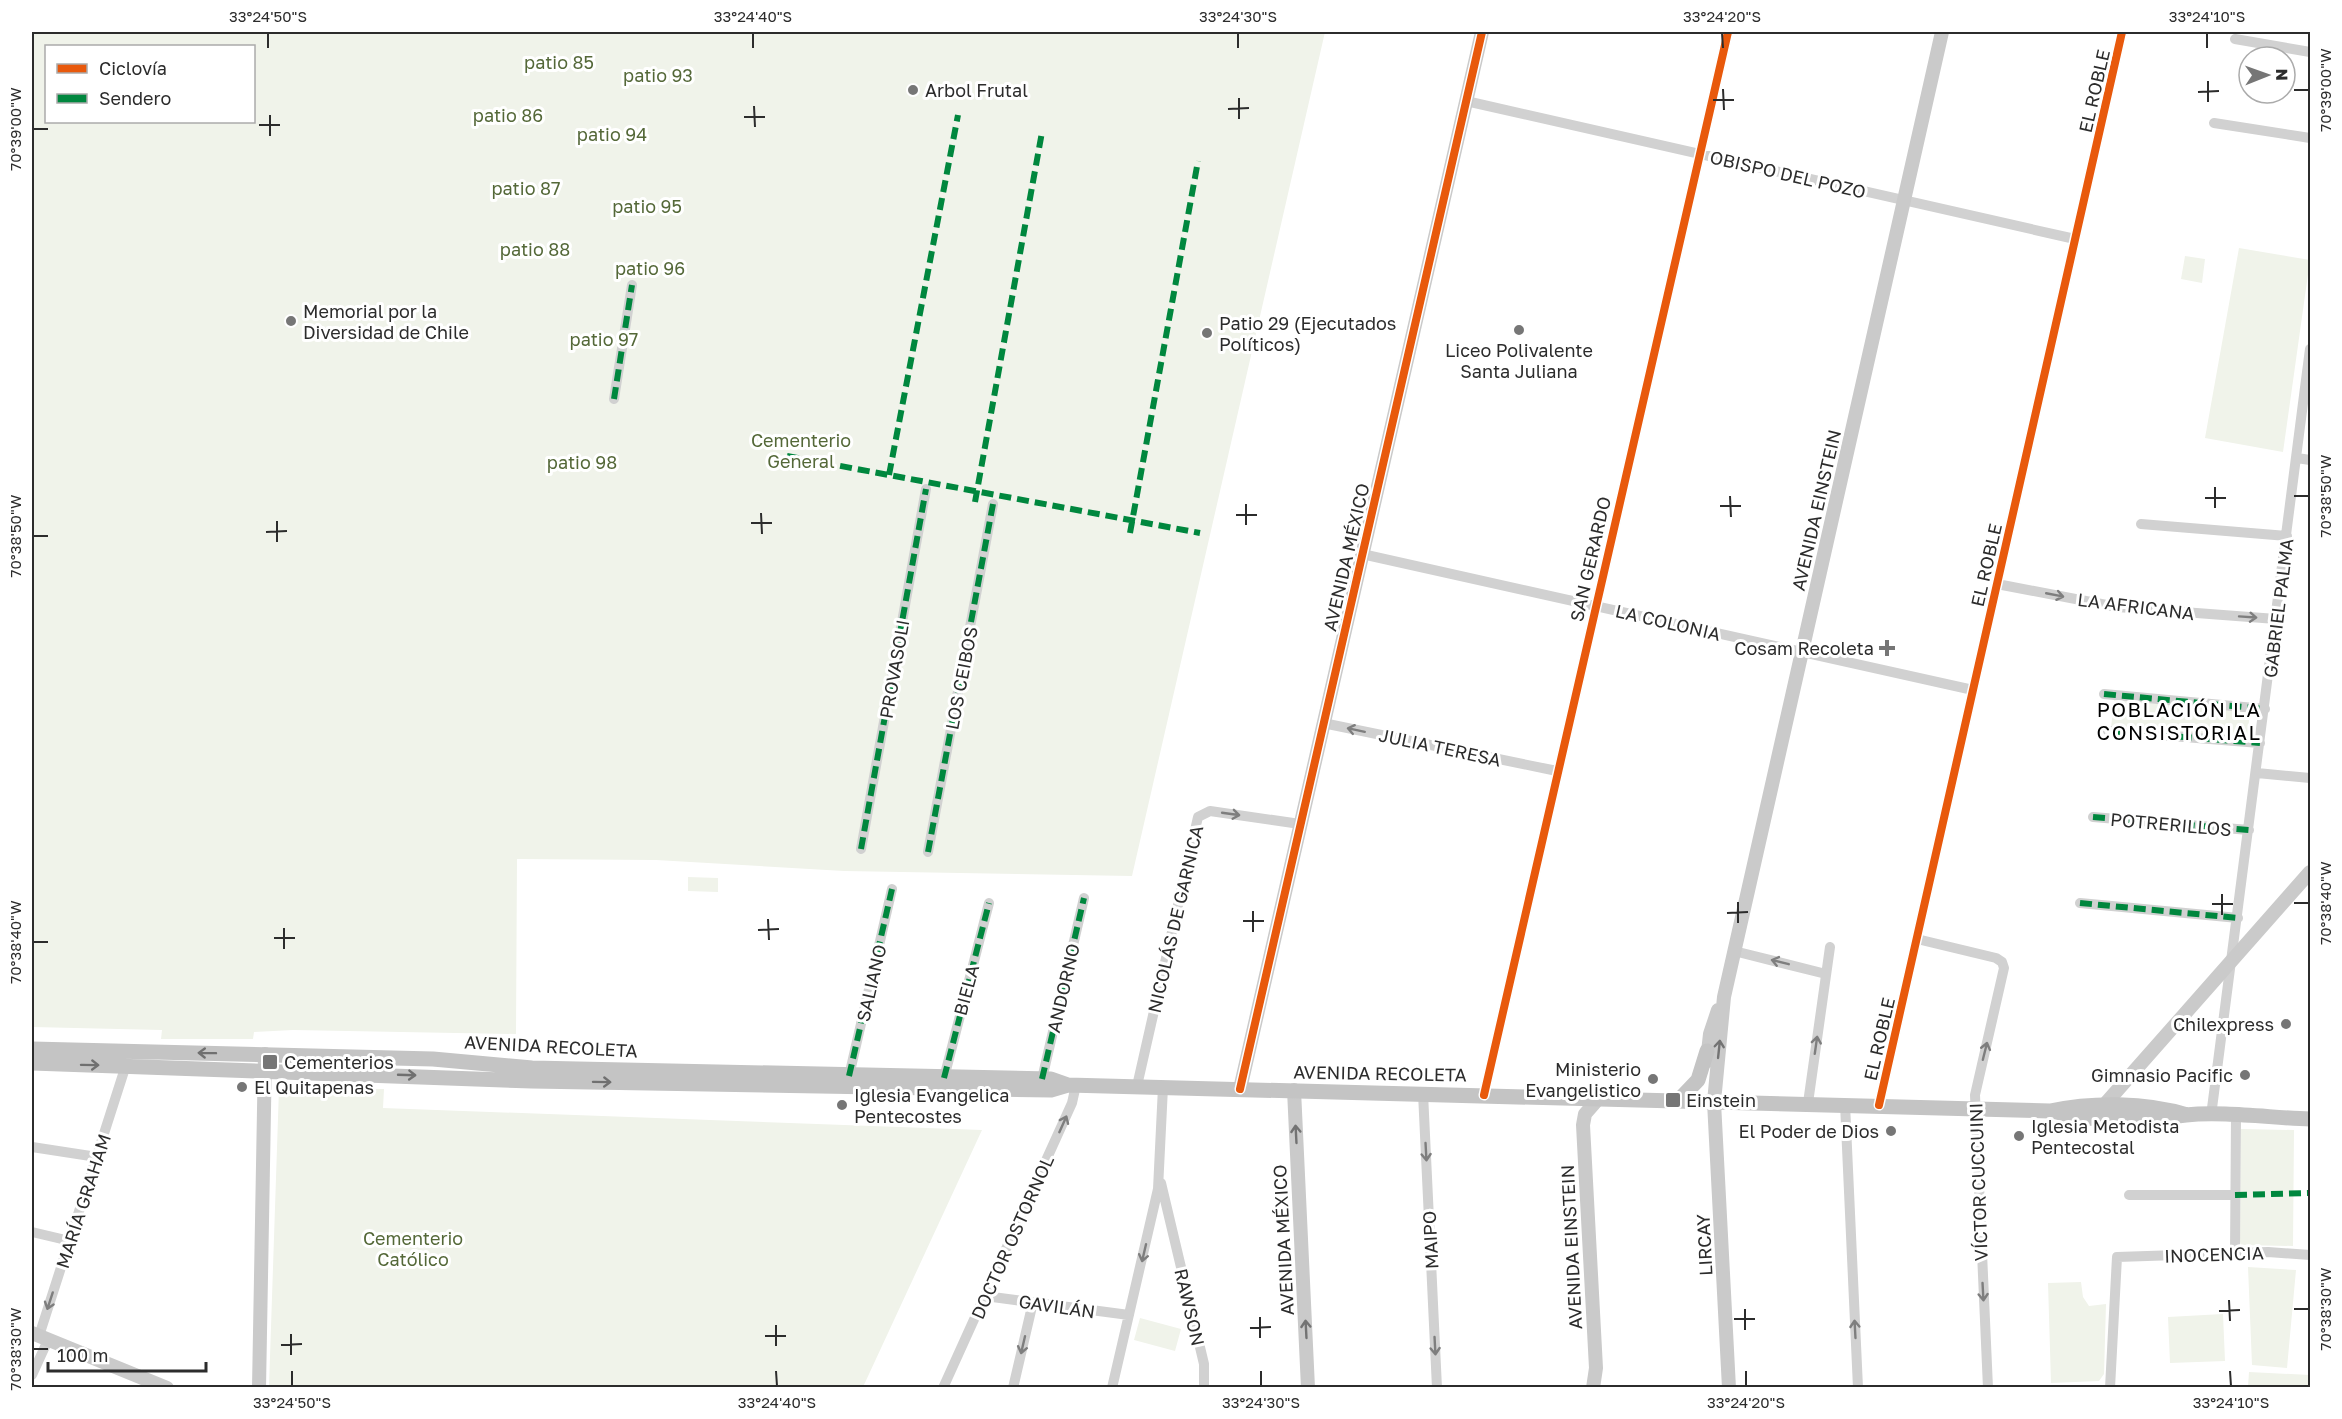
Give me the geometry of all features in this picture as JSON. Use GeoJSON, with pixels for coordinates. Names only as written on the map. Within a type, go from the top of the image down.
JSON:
{"type":"FeatureCollection","features":[{"type":"Feature","properties":{"kind":"main road","name":"AVENIDA MÉXICO"},"geometry":{"type":"LineString","coordinates":[[1240,1089],[1482,32]]}},
{"type":"Feature","properties":{"kind":"main road","name":"AVENIDA EINSTEIN"},"geometry":{"type":"LineString","coordinates":[[1714,1101],[1724,997],[1942,32]]}},
{"type":"Feature","properties":{"kind":"main road"},"geometry":{"type":"LineString","coordinates":[[2091,1119],[2310,872]]}},
{"type":"Feature","properties":{"kind":"main road","name":"AVENIDA EINSTEIN"},"geometry":{"type":"LineString","coordinates":[[1714,1101],[1708,1079],[1707,1052],[1711,1029],[1724,997]]}},
{"type":"Feature","properties":{"kind":"main road","name":"AVENIDA RECOLETA"},"geometry":{"type":"LineString","coordinates":[[32,1049],[450,1060],[532,1068],[1042,1079],[1072,1085],[1974,1108],[2050,1111],[2074,1118],[2091,1119],[2165,1120],[2187,1115],[2310,1119]]}},
{"type":"Feature","properties":{"kind":"main road"},"geometry":{"type":"LineString","coordinates":[[1678,1101],[1698,1080],[1707,1052]]}},
{"type":"Feature","properties":{"kind":"main road"},"geometry":{"type":"LineString","coordinates":[[259,1388],[266,1054]]}},
{"type":"Feature","properties":{"kind":"main road","name":"AVENIDA RECOLETA"},"geometry":{"type":"LineString","coordinates":[[32,1063],[532,1081],[1051,1090],[1072,1085]]}},
{"type":"Feature","properties":{"kind":"main road","name":"AVENIDA MÉXICO"},"geometry":{"type":"LineString","coordinates":[[1294,1090],[1308,1388]]}},
{"type":"Feature","properties":{"kind":"main road","name":"AVENIDA EINSTEIN"},"geometry":{"type":"LineString","coordinates":[[1566,1097],[1574,1105],[1583,1125],[1596,1368],[1593,1388]]}},
{"type":"Feature","properties":{"kind":"main road"},"geometry":{"type":"LineString","coordinates":[[1583,1125],[1585,1114],[1599,1098]]}},
{"type":"Feature","properties":{"kind":"main road","name":"LIRCAY"},"geometry":{"type":"LineString","coordinates":[[1714,1101],[1729,1388]]}},
{"type":"Feature","properties":{"kind":"main road","name":"AVENIDA RECOLETA"},"geometry":{"type":"LineString","coordinates":[[2050,1111],[2074,1106],[2104,1106],[2165,1108],[2187,1115]]}},
{"type":"Feature","properties":{"kind":"main road"},"geometry":{"type":"LineString","coordinates":[[40,1336],[166,1388]]}},
{"type":"Feature","properties":{"kind":"main road","name":"AVENIDA EINSTEIN"},"geometry":{"type":"LineString","coordinates":[[1596,1368],[1602,1388]]}},
{"type":"Feature","properties":{"kind":"street","name":"SAN GERARDO"},"geometry":{"type":"LineString","coordinates":[[1484,1095],[1594,606],[1728,32]]}},
{"type":"Feature","properties":{"kind":"street","name":"EL ROBLE"},"geometry":{"type":"LineString","coordinates":[[1879,1105],[2122,32]]}},
{"type":"Feature","properties":{"kind":"street"},"geometry":{"type":"LineString","coordinates":[[2235,39],[2310,52]]}},
{"type":"Feature","properties":{"kind":"street","name":"OBISPO DEL POZO"},"geometry":{"type":"LineString","coordinates":[[1466,101],[2075,239]]}},
{"type":"Feature","properties":{"kind":"street"},"geometry":{"type":"LineString","coordinates":[[2214,123],[2310,138]]}},
{"type":"Feature","properties":{"kind":"street"},"geometry":{"type":"LineString","coordinates":[[614,399],[632,285]]}},
{"type":"Feature","properties":{"kind":"street","name":"GABRIEL PALMA"},"geometry":{"type":"LineString","coordinates":[[2211,1116],[2310,349]]}},
{"type":"Feature","properties":{"kind":"street"},"geometry":{"type":"LineString","coordinates":[[2297,458],[2310,460]]}},
{"type":"Feature","properties":{"kind":"street","name":"PROVASOLI"},"geometry":{"type":"LineString","coordinates":[[861,849],[926,489]]}},
{"type":"Feature","properties":{"kind":"street","name":"LOS CEIBOS"},"geometry":{"type":"LineString","coordinates":[[928,852],[993,504]]}},
{"type":"Feature","properties":{"kind":"street"},"geometry":{"type":"LineString","coordinates":[[2141,524],[2287,536]]}},
{"type":"Feature","properties":{"kind":"street","name":"LA COLONIA"},"geometry":{"type":"LineString","coordinates":[[1362,554],[1973,690]]}},
{"type":"Feature","properties":{"kind":"street","name":"LA AFRICANA"},"geometry":{"type":"LineString","coordinates":[[1997,584],[2117,607],[2276,619]]}},
{"type":"Feature","properties":{"kind":"street"},"geometry":{"type":"LineString","coordinates":[[2104,694],[2265,709]]}},
{"type":"Feature","properties":{"kind":"street","name":"JULIA TERESA"},"geometry":{"type":"LineString","coordinates":[[1323,723],[1557,771]]}},
{"type":"Feature","properties":{"kind":"street"},"geometry":{"type":"LineString","coordinates":[[2108,731],[2260,743]]}},
{"type":"Feature","properties":{"kind":"street"},"geometry":{"type":"LineString","coordinates":[[2257,773],[2310,778]]}},
{"type":"Feature","properties":{"kind":"street","name":"NICOLÁS DE GARNICA"},"geometry":{"type":"LineString","coordinates":[[1137,1086],[1198,817],[1210,812],[1299,824]]}},
{"type":"Feature","properties":{"kind":"street","name":"POTRERILLOS"},"geometry":{"type":"LineString","coordinates":[[2093,817],[2249,830]]}},
{"type":"Feature","properties":{"kind":"street","name":"SALIANO"},"geometry":{"type":"LineString","coordinates":[[849,1076],[892,889]]}},
{"type":"Feature","properties":{"kind":"street","name":"ANDORNO"},"geometry":{"type":"LineString","coordinates":[[1042,1079],[1084,898]]}},
{"type":"Feature","properties":{"kind":"street","name":"BIELA"},"geometry":{"type":"LineString","coordinates":[[944,1078],[989,903]]}},
{"type":"Feature","properties":{"kind":"street"},"geometry":{"type":"LineString","coordinates":[[2080,903],[2238,918]]}},
{"type":"Feature","properties":{"kind":"street","name":"VÍCTOR CUCCUINI"},"geometry":{"type":"LineString","coordinates":[[1917,939],[1996,958],[2004,965],[1974,1108],[1988,1388]]}},
{"type":"Feature","properties":{"kind":"street"},"geometry":{"type":"LineString","coordinates":[[1808,1103],[1830,947]]}},
{"type":"Feature","properties":{"kind":"street"},"geometry":{"type":"LineString","coordinates":[[1734,951],[1826,974]]}},
{"type":"Feature","properties":{"kind":"street","name":"MARÍA GRAHAM"},"geometry":{"type":"LineString","coordinates":[[32,1375],[40,1336],[126,1065]]}},
{"type":"Feature","properties":{"kind":"street","name":"DOCTOR OSTORNOL"},"geometry":{"type":"LineString","coordinates":[[943,1388],[1072,1103],[1072,1085]]}},
{"type":"Feature","properties":{"kind":"street"},"geometry":{"type":"LineString","coordinates":[[1112,1388],[1150,1226],[1159,1175],[1163,1087]]}},
{"type":"Feature","properties":{"kind":"street","name":"MAIPO"},"geometry":{"type":"LineString","coordinates":[[1423,1093],[1437,1388]]}},
{"type":"Feature","properties":{"kind":"street"},"geometry":{"type":"LineString","coordinates":[[1845,1104],[1858,1388]]}},
{"type":"Feature","properties":{"kind":"street"},"geometry":{"type":"LineString","coordinates":[[2235,1254],[2236,1117]]}},
{"type":"Feature","properties":{"kind":"street"},"geometry":{"type":"LineString","coordinates":[[32,1147],[97,1157]]}},
{"type":"Feature","properties":{"kind":"street","name":"RAWSON"},"geometry":{"type":"LineString","coordinates":[[1159,1175],[1204,1364],[1204,1388]]}},
{"type":"Feature","properties":{"kind":"street"},"geometry":{"type":"LineString","coordinates":[[2129,1195],[2235,1195]]}},
{"type":"Feature","properties":{"kind":"street"},"geometry":{"type":"LineString","coordinates":[[1150,1226],[1158,1224],[1171,1227]]}},
{"type":"Feature","properties":{"kind":"street"},"geometry":{"type":"LineString","coordinates":[[32,1232],[70,1241]]}},
{"type":"Feature","properties":{"kind":"street","name":"INOCENCIA"},"geometry":{"type":"LineString","coordinates":[[2110,1388],[2117,1257],[2268,1252],[2310,1255]]}},
{"type":"Feature","properties":{"kind":"street","name":"GAVILÁN"},"geometry":{"type":"LineString","coordinates":[[985,1296],[1129,1316]]}},
{"type":"Feature","properties":{"kind":"street"},"geometry":{"type":"LineString","coordinates":[[1013,1388],[1033,1302]]}},
{"type":"Feature","properties":{"kind":"green space","name":"Cementerio General"},"geometry":{"type":"Polygon","coordinates":[[[32,32],[1325,32],[1132,876],[844,871],[656,860],[517,859],[516,1034],[293,1030],[254,1032],[253,1039],[161,1039],[162,1030],[32,1027],[32,32]]]}},
{"type":"Feature","properties":{"kind":"green space"},"geometry":{"type":"Polygon","coordinates":[[[2239,248],[2310,260],[2283,452],[2205,438],[2239,248]]]}},
{"type":"Feature","properties":{"kind":"green space"},"geometry":{"type":"Polygon","coordinates":[[[2185,256],[2205,259],[2202,283],[2181,279],[2185,256]]]}},
{"type":"Feature","properties":{"kind":"green space"},"geometry":{"type":"Polygon","coordinates":[[[2114,700],[2250,712],[2247,740],[2111,728],[2114,700]]]}},
{"type":"Feature","properties":{"kind":"green space"},"geometry":{"type":"Polygon","coordinates":[[[688,877],[718,878],[718,892],[688,891],[688,877]]]}},
{"type":"Feature","properties":{"kind":"green space","name":"Cementerio Católico"},"geometry":{"type":"Polygon","coordinates":[[[279,1088],[384,1089],[383,1108],[982,1130],[863,1387],[269,1387],[279,1088]]]}},
{"type":"Feature","properties":{"kind":"green space"},"geometry":{"type":"Polygon","coordinates":[[[2241,1129],[2294,1130],[2293,1246],[2241,1245],[2241,1129]]]}},
{"type":"Feature","properties":{"kind":"green space"},"geometry":{"type":"Polygon","coordinates":[[[2248,1267],[2296,1270],[2287,1368],[2252,1365],[2248,1267]]]}},
{"type":"Feature","properties":{"kind":"green space"},"geometry":{"type":"Polygon","coordinates":[[[2081,1282],[2083,1297],[2089,1306],[2106,1304],[2104,1374],[2099,1381],[2051,1383],[2048,1283],[2081,1282]]]}},
{"type":"Feature","properties":{"kind":"green space"},"geometry":{"type":"Polygon","coordinates":[[[2223,1314],[2225,1361],[2170,1363],[2168,1317],[2223,1314]]]}},
{"type":"Feature","properties":{"kind":"green space"},"geometry":{"type":"Polygon","coordinates":[[[1140,1318],[1181,1329],[1175,1351],[1134,1340],[1140,1318]]]}},
{"type":"Feature","properties":{"kind":"green space"},"geometry":{"type":"Polygon","coordinates":[[[2249,1372],[2310,1375],[2310,1387],[2248,1387],[2249,1372]]]}},
{"type":"Feature","properties":{"kind":"marked path"},"geometry":{"type":"LineString","coordinates":[[889,475],[958,115]]}},
{"type":"Feature","properties":{"kind":"marked path"},"geometry":{"type":"LineString","coordinates":[[975,502],[1042,132]]}},
{"type":"Feature","properties":{"kind":"marked path"},"geometry":{"type":"LineString","coordinates":[[1130,533],[1198,161]]}},
{"type":"Feature","properties":{"kind":"marked path"},"geometry":{"type":"LineString","coordinates":[[614,399],[632,285]]}},
{"type":"Feature","properties":{"kind":"marked path"},"geometry":{"type":"LineString","coordinates":[[787,456],[1200,533]]}},
{"type":"Feature","properties":{"kind":"marked path"},"geometry":{"type":"LineString","coordinates":[[861,849],[926,489]]}},
{"type":"Feature","properties":{"kind":"marked path"},"geometry":{"type":"LineString","coordinates":[[928,852],[993,504]]}},
{"type":"Feature","properties":{"kind":"marked path"},"geometry":{"type":"LineString","coordinates":[[2104,694],[2265,709]]}},
{"type":"Feature","properties":{"kind":"marked path"},"geometry":{"type":"LineString","coordinates":[[2108,731],[2260,743]]}},
{"type":"Feature","properties":{"kind":"marked path"},"geometry":{"type":"LineString","coordinates":[[2093,817],[2249,830]]}},
{"type":"Feature","properties":{"kind":"marked path"},"geometry":{"type":"LineString","coordinates":[[849,1076],[892,889]]}},
{"type":"Feature","properties":{"kind":"marked path"},"geometry":{"type":"LineString","coordinates":[[1042,1079],[1084,898]]}},
{"type":"Feature","properties":{"kind":"marked path"},"geometry":{"type":"LineString","coordinates":[[944,1078],[989,903]]}},
{"type":"Feature","properties":{"kind":"marked path"},"geometry":{"type":"LineString","coordinates":[[2080,903],[2238,918]]}},
{"type":"Feature","properties":{"kind":"marked path"},"geometry":{"type":"LineString","coordinates":[[2235,1195],[2310,1193]]}},
{"type":"Feature","properties":{"kind":"cycle path"},"geometry":{"type":"LineString","coordinates":[[1240,1089],[1482,32]]}},
{"type":"Feature","properties":{"kind":"cycle path"},"geometry":{"type":"LineString","coordinates":[[1484,1095],[1728,32]]}},
{"type":"Feature","properties":{"kind":"cycle path"},"geometry":{"type":"LineString","coordinates":[[1879,1105],[2122,32]]}},
{"type":"Feature","properties":{"kind":"place","name":"Arbol Frutal"},"geometry":{"type":"Point","coordinates":[913,90]}},
{"type":"Feature","properties":{"kind":"place","name":"Memorial por la Diversidad de Chile"},"geometry":{"type":"Point","coordinates":[291,321]}},
{"type":"Feature","properties":{"kind":"place","name":"Liceo Polivalente Santa Juliana"},"geometry":{"type":"Point","coordinates":[1519,330]}},
{"type":"Feature","properties":{"kind":"place","name":"Patio 29 (Ejecutados Políticos)"},"geometry":{"type":"Point","coordinates":[1207,333]}},
{"type":"Feature","properties":{"kind":"place","name":"Cosam Recoleta"},"geometry":{"type":"Point","coordinates":[1887,648]}},
{"type":"Feature","properties":{"kind":"place","name":"Chilexpress"},"geometry":{"type":"Point","coordinates":[2286,1024]}},
{"type":"Feature","properties":{"kind":"place","name":"Cementerios"},"geometry":{"type":"Point","coordinates":[270,1062]}},
{"type":"Feature","properties":{"kind":"place","name":"Gimnasio Pacific"},"geometry":{"type":"Point","coordinates":[2245,1075]}},
{"type":"Feature","properties":{"kind":"place","name":"Ministerio Evangelistico"},"geometry":{"type":"Point","coordinates":[1653,1079]}},
{"type":"Feature","properties":{"kind":"place","name":"El Quitapenas"},"geometry":{"type":"Point","coordinates":[242,1087]}},
{"type":"Feature","properties":{"kind":"place","name":"Einstein"},"geometry":{"type":"Point","coordinates":[1673,1100]}},
{"type":"Feature","properties":{"kind":"place","name":"Iglesia Evangelica Pentecostes"},"geometry":{"type":"Point","coordinates":[842,1105]}},
{"type":"Feature","properties":{"kind":"place","name":"El Poder de Dios"},"geometry":{"type":"Point","coordinates":[1891,1131]}},
{"type":"Feature","properties":{"kind":"place","name":"Iglesia Metodista Pentecostal"},"geometry":{"type":"Point","coordinates":[2019,1136]}},
{"type":"Feature","properties":{"kind":"district","name":"POBLACIÓN LA CONSISTORIAL"},"geometry":{"type":"Point","coordinates":[2179,720]}},
{"type":"Feature","properties":{"kind":"park label","name":"patio 85"},"geometry":{"type":"Point","coordinates":[559,62]}},
{"type":"Feature","properties":{"kind":"park label","name":"patio 93"},"geometry":{"type":"Point","coordinates":[658,75]}},
{"type":"Feature","properties":{"kind":"park label","name":"patio 86"},"geometry":{"type":"Point","coordinates":[508,115]}},
{"type":"Feature","properties":{"kind":"park label","name":"patio 94"},"geometry":{"type":"Point","coordinates":[612,134]}},
{"type":"Feature","properties":{"kind":"park label","name":"patio 87"},"geometry":{"type":"Point","coordinates":[526,188]}},
{"type":"Feature","properties":{"kind":"park label","name":"patio 95"},"geometry":{"type":"Point","coordinates":[647,206]}},
{"type":"Feature","properties":{"kind":"park label","name":"patio 88"},"geometry":{"type":"Point","coordinates":[535,249]}},
{"type":"Feature","properties":{"kind":"park label","name":"patio 96"},"geometry":{"type":"Point","coordinates":[650,268]}},
{"type":"Feature","properties":{"kind":"park label","name":"patio 97"},"geometry":{"type":"Point","coordinates":[604,339]}},
{"type":"Feature","properties":{"kind":"park label","name":"patio 98"},"geometry":{"type":"Point","coordinates":[582,462]}}]}
